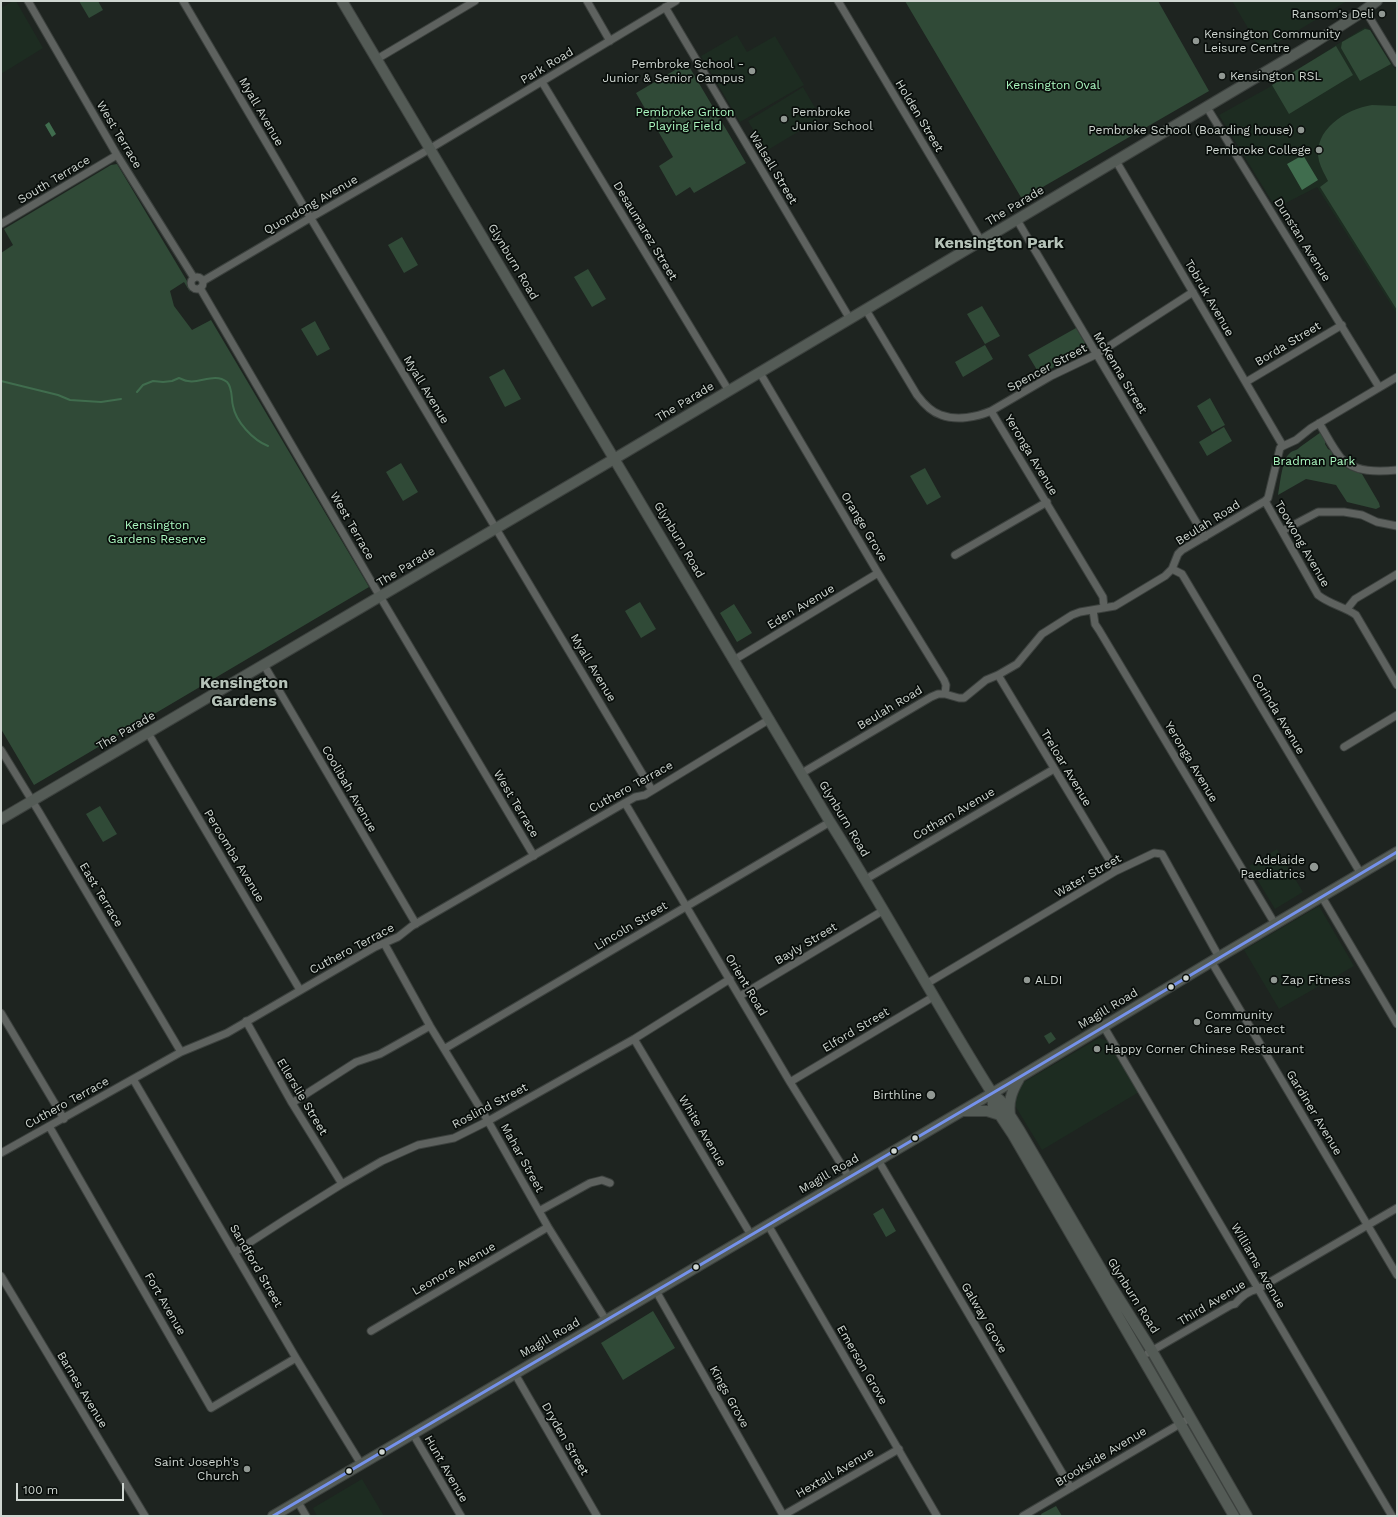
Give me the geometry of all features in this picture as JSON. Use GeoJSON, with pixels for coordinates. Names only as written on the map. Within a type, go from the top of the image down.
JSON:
{"type":"FeatureCollection","features":[{"type":"Feature","properties":{"kind":"main road","name":"Glynburn Road"},"geometry":{"type":"LineString","coordinates":[[342,1],[830,822],[866,879],[933,997],[992,1093],[1001,1101],[1010,1115],[1179,1424],[1234,1516]]}},
{"type":"Feature","properties":{"kind":"main road","name":"The Parade"},"geometry":{"type":"LineString","coordinates":[[1,819],[381,597],[866,310],[1309,46],[1365,10],[1376,1]]}},
{"type":"Feature","properties":{"kind":"main road","name":"Magill Road"},"geometry":{"type":"LineString","coordinates":[[273,1516],[1020,1077],[1215,959],[1397,852]]}},
{"type":"Feature","properties":{"kind":"main road"},"geometry":{"type":"LineString","coordinates":[[1010,1115],[1008,1105],[1012,1092],[1020,1077]]}},
{"type":"Feature","properties":{"kind":"main road","name":"Glynburn Road"},"geometry":{"type":"LineString","coordinates":[[992,1093],[994,1105],[1081,1243],[1152,1351],[1247,1516]]}},
{"type":"Feature","properties":{"kind":"main road"},"geometry":{"type":"LineString","coordinates":[[962,1111],[987,1111],[1000,1114]]}},
{"type":"Feature","properties":{"kind":"street","name":"West Terrace"},"geometry":{"type":"LineString","coordinates":[[28,1],[117,155],[194,278]]}},
{"type":"Feature","properties":{"kind":"street","name":"Myall Avenue"},"geometry":{"type":"LineString","coordinates":[[183,1],[310,218],[652,790]]}},
{"type":"Feature","properties":{"kind":"street"},"geometry":{"type":"LineString","coordinates":[[377,60],[475,1]]}},
{"type":"Feature","properties":{"kind":"street"},"geometry":{"type":"LineString","coordinates":[[586,1],[610,41]]}},
{"type":"Feature","properties":{"kind":"street","name":"Park Road"},"geometry":{"type":"LineString","coordinates":[[430,149],[676,1]]}},
{"type":"Feature","properties":{"kind":"street","name":"Holden Street"},"geometry":{"type":"LineString","coordinates":[[838,1],[981,241]]}},
{"type":"Feature","properties":{"kind":"street","name":"Walsall Street"},"geometry":{"type":"LineString","coordinates":[[665,7],[850,319]]}},
{"type":"Feature","properties":{"kind":"street"},"geometry":{"type":"LineString","coordinates":[[1365,10],[1397,63]]}},
{"type":"Feature","properties":{"kind":"street","name":"Desaumarez Street"},"geometry":{"type":"LineString","coordinates":[[542,82],[729,391]]}},
{"type":"Feature","properties":{"kind":"street","name":"Dunstan Avenue"},"geometry":{"type":"LineString","coordinates":[[1206,106],[1379,387]]}},
{"type":"Feature","properties":{"kind":"street","name":"Quondong Avenue"},"geometry":{"type":"LineString","coordinates":[[202,285],[310,218],[430,149]]}},
{"type":"Feature","properties":{"kind":"street","name":"South Terrace"},"geometry":{"type":"LineString","coordinates":[[2,223],[117,155]]}},
{"type":"Feature","properties":{"kind":"street","name":"Tobruk Avenue"},"geometry":{"type":"LineString","coordinates":[[1116,161],[1284,446]]}},
{"type":"Feature","properties":{"kind":"street","name":"McKenna Street"},"geometry":{"type":"LineString","coordinates":[[1017,220],[1205,536]]}},
{"type":"Feature","properties":{"kind":"street"},"geometry":{"type":"LineString","coordinates":[[194,278],[200,278],[202,285],[196,289],[193,288],[191,284],[194,278]]}},
{"type":"Feature","properties":{"kind":"street","name":"West Terrace"},"geometry":{"type":"LineString","coordinates":[[202,285],[381,597],[534,856]]}},
{"type":"Feature","properties":{"kind":"street","name":"Spencer Street"},"geometry":{"type":"LineString","coordinates":[[991,411],[1050,376],[1097,354],[1193,292]]}},
{"type":"Feature","properties":{"kind":"street","name":"Yeronga Avenue"},"geometry":{"type":"LineString","coordinates":[[866,310],[917,395],[927,407],[941,415],[956,418],[982,415],[991,411],[1103,597],[1104,608]]}},
{"type":"Feature","properties":{"kind":"street","name":"Borda Street"},"geometry":{"type":"LineString","coordinates":[[1246,382],[1342,325]]}},
{"type":"Feature","properties":{"kind":"street","name":"Orange Grove"},"geometry":{"type":"LineString","coordinates":[[760,373],[878,573],[944,680],[946,685],[945,694]]}},
{"type":"Feature","properties":{"kind":"street"},"geometry":{"type":"LineString","coordinates":[[1265,501],[1270,494],[1280,448],[1296,440],[1319,423],[1397,377]]}},
{"type":"Feature","properties":{"kind":"street"},"geometry":{"type":"LineString","coordinates":[[1319,423],[1341,458],[1352,466],[1375,471],[1397,470]]}},
{"type":"Feature","properties":{"kind":"street","name":"Beulah Road"},"geometry":{"type":"LineString","coordinates":[[802,773],[931,697],[945,694],[964,698],[980,685],[1020,661],[1042,634],[1072,615],[1080,612],[1115,606],[1165,576],[1172,569],[1178,554],[1182,550],[1265,501]]}},
{"type":"Feature","properties":{"kind":"street","name":"Toowong Avenue"},"geometry":{"type":"LineString","coordinates":[[1265,501],[1318,595],[1326,601],[1347,609],[1356,615],[1397,685]]}},
{"type":"Feature","properties":{"kind":"street"},"geometry":{"type":"LineString","coordinates":[[955,555],[1047,502]]}},
{"type":"Feature","properties":{"kind":"street"},"geometry":{"type":"LineString","coordinates":[[1282,531],[1318,512],[1344,512],[1362,515],[1377,522],[1397,526]]}},
{"type":"Feature","properties":{"kind":"street","name":"Corinda Avenue"},"geometry":{"type":"LineString","coordinates":[[1172,569],[1182,576],[1361,874]]}},
{"type":"Feature","properties":{"kind":"street","name":"Eden Avenue"},"geometry":{"type":"LineString","coordinates":[[734,660],[878,573]]}},
{"type":"Feature","properties":{"kind":"street"},"geometry":{"type":"LineString","coordinates":[[1347,609],[1355,599],[1397,574]]}},
{"type":"Feature","properties":{"kind":"street","name":"Yeronga Avenue"},"geometry":{"type":"LineString","coordinates":[[1093,610],[1095,624],[1275,924]]}},
{"type":"Feature","properties":{"kind":"street","name":"Coolibah Avenue"},"geometry":{"type":"LineString","coordinates":[[264,665],[416,924]]}},
{"type":"Feature","properties":{"kind":"street","name":"Treloar Avenue"},"geometry":{"type":"LineString","coordinates":[[998,675],[1116,871]]}},
{"type":"Feature","properties":{"kind":"street"},"geometry":{"type":"LineString","coordinates":[[1344,747],[1397,715]]}},
{"type":"Feature","properties":{"kind":"street","name":"Cuthero Terrace"},"geometry":{"type":"LineString","coordinates":[[1,1153],[181,1052],[214,1039],[246,1022],[374,947],[398,937],[408,928],[534,856],[624,802],[652,790],[770,719]]}},
{"type":"Feature","properties":{"kind":"street","name":"Peroomba Avenue"},"geometry":{"type":"LineString","coordinates":[[148,733],[300,990]]}},
{"type":"Feature","properties":{"kind":"street","name":"East Terrace"},"geometry":{"type":"LineString","coordinates":[[1,750],[181,1052]]}},
{"type":"Feature","properties":{"kind":"street","name":"Cotham Avenue"},"geometry":{"type":"LineString","coordinates":[[866,879],[1054,769]]}},
{"type":"Feature","properties":{"kind":"street","name":"Orient Road"},"geometry":{"type":"LineString","coordinates":[[624,802],[790,1082],[849,1177]]}},
{"type":"Feature","properties":{"kind":"street","name":"Lincoln Street"},"geometry":{"type":"LineString","coordinates":[[444,1049],[830,822]]}},
{"type":"Feature","properties":{"kind":"street","name":"Water Street"},"geometry":{"type":"LineString","coordinates":[[926,984],[1116,871],[1154,853],[1162,854],[1215,959]]}},
{"type":"Feature","properties":{"kind":"street"},"geometry":{"type":"LineString","coordinates":[[1322,897],[1397,1024]]}},
{"type":"Feature","properties":{"kind":"street","name":"Bayly Street"},"geometry":{"type":"LineString","coordinates":[[740,996],[884,910]]}},
{"type":"Feature","properties":{"kind":"street","name":"Mahar Street"},"geometry":{"type":"LineString","coordinates":[[384,943],[430,1026],[488,1121],[548,1227],[606,1320]]}},
{"type":"Feature","properties":{"kind":"street","name":"Gardiner Avenue"},"geometry":{"type":"LineString","coordinates":[[1215,959],[1397,1275]]}},
{"type":"Feature","properties":{"kind":"street","name":"Roslind Street"},"geometry":{"type":"LineString","coordinates":[[235,1252],[286,1218],[382,1161],[418,1145],[454,1138],[488,1121],[634,1038],[730,979]]}},
{"type":"Feature","properties":{"kind":"street","name":"Elford Street"},"geometry":{"type":"LineString","coordinates":[[790,1082],[933,997]]}},
{"type":"Feature","properties":{"kind":"street"},"geometry":{"type":"LineString","coordinates":[[1,1013],[64,1119]]}},
{"type":"Feature","properties":{"kind":"street","name":"Ellerslie Street"},"geometry":{"type":"LineString","coordinates":[[246,1022],[292,1103],[342,1184]]}},
{"type":"Feature","properties":{"kind":"street"},"geometry":{"type":"LineString","coordinates":[[292,1103],[356,1062],[380,1054],[430,1026]]}},
{"type":"Feature","properties":{"kind":"street","name":"Williams Avenue"},"geometry":{"type":"LineString","coordinates":[[1104,1027],[1392,1516]]}},
{"type":"Feature","properties":{"kind":"street","name":"White Avenue"},"geometry":{"type":"LineString","coordinates":[[634,1038],[751,1235]]}},
{"type":"Feature","properties":{"kind":"street","name":"Sandford Street"},"geometry":{"type":"LineString","coordinates":[[133,1079],[296,1358],[361,1464]]}},
{"type":"Feature","properties":{"kind":"street","name":"Fort Avenue"},"geometry":{"type":"LineString","coordinates":[[49,1126],[211,1408],[296,1358]]}},
{"type":"Feature","properties":{"kind":"street","name":"Galway Grove"},"geometry":{"type":"LineString","coordinates":[[878,1160],[1071,1488]]}},
{"type":"Feature","properties":{"kind":"street"},"geometry":{"type":"LineString","coordinates":[[539,1211],[590,1183],[602,1180],[610,1183]]}},
{"type":"Feature","properties":{"kind":"street","name":"Third Avenue"},"geometry":{"type":"LineString","coordinates":[[1142,1357],[1235,1304],[1243,1295],[1251,1290],[1258,1289],[1397,1208]]}},
{"type":"Feature","properties":{"kind":"street","name":"Emerson Grove"},"geometry":{"type":"LineString","coordinates":[[768,1225],[937,1516]]}},
{"type":"Feature","properties":{"kind":"street","name":"Leonore Avenue"},"geometry":{"type":"LineString","coordinates":[[371,1331],[548,1227]]}},
{"type":"Feature","properties":{"kind":"street","name":"Barnes Avenue"},"geometry":{"type":"LineString","coordinates":[[1,1276],[145,1516]]}},
{"type":"Feature","properties":{"kind":"street","name":"Kings Grove"},"geometry":{"type":"LineString","coordinates":[[656,1291],[782,1516]]}},
{"type":"Feature","properties":{"kind":"street","name":"Dryden Street"},"geometry":{"type":"LineString","coordinates":[[515,1374],[597,1516]]}},
{"type":"Feature","properties":{"kind":"street","name":"Brookside Avenue"},"geometry":{"type":"LineString","coordinates":[[1023,1516],[1190,1418]]}},
{"type":"Feature","properties":{"kind":"street","name":"Hunt Avenue"},"geometry":{"type":"LineString","coordinates":[[413,1434],[461,1516]]}},
{"type":"Feature","properties":{"kind":"street","name":"Hextall Avenue"},"geometry":{"type":"LineString","coordinates":[[782,1516],[898,1450]]}},
{"type":"Feature","properties":{"kind":"street"},"geometry":{"type":"LineString","coordinates":[[298,1502],[306,1516]]}},
{"type":"Feature","properties":{"kind":"shaded area"},"geometry":{"type":"Polygon","coordinates":[[[13,1],[16,1],[43,48],[1,74],[1,8],[13,1]]]}},
{"type":"Feature","properties":{"kind":"shaded area"},"geometry":{"type":"Polygon","coordinates":[[[1232,1],[1347,1],[1262,52],[1232,1]]]}},
{"type":"Feature","properties":{"kind":"shaded area","name":"Pembroke College"},"geometry":{"type":"Polygon","coordinates":[[[1365,27],[1370,30],[1397,72],[1397,314],[1317,187],[1276,208],[1219,115],[1266,89],[1365,27]]]}},
{"type":"Feature","properties":{"kind":"shaded area","name":"Pembroke School - Junior & Senior Campus"},"geometry":{"type":"Polygon","coordinates":[[[737,35],[747,52],[775,36],[804,85],[740,122],[701,56],[737,35]]]}},
{"type":"Feature","properties":{"kind":"shaded area","name":"Pembroke Junior School"},"geometry":{"type":"Polygon","coordinates":[[[803,87],[821,118],[766,151],[748,121],[803,87]]]}},
{"type":"Feature","properties":{"kind":"shaded area"},"geometry":{"type":"Polygon","coordinates":[[[49,122],[56,134],[52,137],[45,125],[49,122]]]}},
{"type":"Feature","properties":{"kind":"shaded area"},"geometry":{"type":"Polygon","coordinates":[[[1303,155],[1318,180],[1302,190],[1287,164],[1303,155]]]}},
{"type":"Feature","properties":{"kind":"shaded area"},"geometry":{"type":"Polygon","coordinates":[[[1277,849],[1303,892],[1275,909],[1249,866],[1277,849]]]}},
{"type":"Feature","properties":{"kind":"shaded area"},"geometry":{"type":"Polygon","coordinates":[[[1319,906],[1354,966],[1279,1009],[1244,950],[1319,906]]]}},
{"type":"Feature","properties":{"kind":"shaded area"},"geometry":{"type":"Polygon","coordinates":[[[1099,1038],[1110,1042],[1139,1092],[1042,1150],[1014,1104],[1019,1085],[1099,1038]]]}},
{"type":"Feature","properties":{"kind":"shaded area"},"geometry":{"type":"Polygon","coordinates":[[[362,1479],[384,1516],[317,1516],[313,1508],[362,1479]]]}},
{"type":"Feature","properties":{"kind":"green space"},"geometry":{"type":"Polygon","coordinates":[[[79,1],[98,1],[103,10],[89,18],[79,1]]]}},
{"type":"Feature","properties":{"kind":"green space","name":"Kensington Oval"},"geometry":{"type":"Polygon","coordinates":[[[905,1],[1158,1],[1209,91],[1022,199],[905,1]]]}},
{"type":"Feature","properties":{"kind":"green space"},"geometry":{"type":"Polygon","coordinates":[[[1365,29],[1370,30],[1391,64],[1360,81],[1341,48],[1342,42],[1365,29]]]}},
{"type":"Feature","properties":{"kind":"green space"},"geometry":{"type":"Polygon","coordinates":[[[1336,46],[1353,75],[1289,114],[1272,85],[1336,46]]]}},
{"type":"Feature","properties":{"kind":"green space","name":"Pembroke Griton Playing Field"},"geometry":{"type":"Polygon","coordinates":[[[687,63],[746,163],[694,193],[690,187],[676,196],[659,166],[673,157],[636,93],[687,63]]]}},
{"type":"Feature","properties":{"kind":"green space"},"geometry":{"type":"Polygon","coordinates":[[[1372,105],[1397,106],[1397,310],[1320,187],[1328,181],[1319,161],[1318,150],[1326,131],[1342,116],[1362,107],[1372,105]]]}},
{"type":"Feature","properties":{"kind":"green space","name":"Kensington Gardens Reserve"},"geometry":{"type":"Polygon","coordinates":[[[117,164],[187,281],[190,292],[184,282],[170,291],[174,306],[192,330],[211,320],[369,587],[34,785],[1,729],[1,253],[13,245],[4,229],[111,165],[117,164]]]}},
{"type":"Feature","properties":{"kind":"green space"},"geometry":{"type":"Polygon","coordinates":[[[402,237],[418,265],[404,273],[388,245],[402,237]]]}},
{"type":"Feature","properties":{"kind":"green space"},"geometry":{"type":"Polygon","coordinates":[[[588,269],[606,299],[592,307],[574,277],[588,269]]]}},
{"type":"Feature","properties":{"kind":"green space"},"geometry":{"type":"Polygon","coordinates":[[[982,306],[1000,336],[985,344],[967,314],[982,306]]]}},
{"type":"Feature","properties":{"kind":"green space"},"geometry":{"type":"Polygon","coordinates":[[[315,321],[330,349],[317,356],[301,329],[315,321]]]}},
{"type":"Feature","properties":{"kind":"green space"},"geometry":{"type":"Polygon","coordinates":[[[1076,328],[1088,348],[1040,375],[1028,355],[1076,328]]]}},
{"type":"Feature","properties":{"kind":"green space"},"geometry":{"type":"Polygon","coordinates":[[[985,345],[993,359],[963,377],[955,362],[985,345]]]}},
{"type":"Feature","properties":{"kind":"green space"},"geometry":{"type":"Polygon","coordinates":[[[504,369],[521,399],[505,407],[489,377],[504,369]]]}},
{"type":"Feature","properties":{"kind":"green space"},"geometry":{"type":"Polygon","coordinates":[[[1210,398],[1225,425],[1212,432],[1197,406],[1210,398]]]}},
{"type":"Feature","properties":{"kind":"green space"},"geometry":{"type":"Polygon","coordinates":[[[1224,427],[1232,441],[1207,456],[1199,442],[1224,427]]]}},
{"type":"Feature","properties":{"kind":"green space","name":"Bradman Park"},"geometry":{"type":"Polygon","coordinates":[[[1321,432],[1326,440],[1325,444],[1328,449],[1333,452],[1332,455],[1335,461],[1339,462],[1348,469],[1362,474],[1380,507],[1376,509],[1347,502],[1336,485],[1306,479],[1278,495],[1283,467],[1287,457],[1290,453],[1321,432]]]}},
{"type":"Feature","properties":{"kind":"green space"},"geometry":{"type":"Polygon","coordinates":[[[401,463],[418,492],[403,501],[386,472],[401,463]]]}},
{"type":"Feature","properties":{"kind":"green space"},"geometry":{"type":"Polygon","coordinates":[[[925,468],[941,497],[927,505],[910,476],[925,468]]]}},
{"type":"Feature","properties":{"kind":"green space"},"geometry":{"type":"Polygon","coordinates":[[[640,602],[656,629],[641,638],[625,611],[640,602]]]}},
{"type":"Feature","properties":{"kind":"green space"},"geometry":{"type":"Polygon","coordinates":[[[734,604],[752,633],[737,642],[720,613],[734,604]]]}},
{"type":"Feature","properties":{"kind":"green space"},"geometry":{"type":"Polygon","coordinates":[[[100,806],[117,834],[103,842],[86,814],[100,806]]]}},
{"type":"Feature","properties":{"kind":"green space"},"geometry":{"type":"Polygon","coordinates":[[[1051,1032],[1056,1039],[1049,1044],[1044,1036],[1051,1032]]]}},
{"type":"Feature","properties":{"kind":"green space"},"geometry":{"type":"Polygon","coordinates":[[[883,1208],[896,1231],[886,1237],[873,1214],[883,1208]]]}},
{"type":"Feature","properties":{"kind":"green space"},"geometry":{"type":"Polygon","coordinates":[[[653,1311],[675,1348],[623,1380],[601,1343],[653,1311]]]}},
{"type":"Feature","properties":{"kind":"green space"},"geometry":{"type":"Polygon","coordinates":[[[1056,1506],[1062,1516],[1042,1516],[1041,1514],[1056,1506]]]}},
{"type":"Feature","properties":{"kind":"waterway"},"geometry":{"type":"LineString","coordinates":[[137,392],[143,385],[153,381],[172,381],[179,378],[186,381],[197,381],[212,378],[222,379],[229,384],[232,394],[232,403],[241,424],[251,435],[268,446]]}},
{"type":"Feature","properties":{"kind":"waterway"},"geometry":{"type":"LineString","coordinates":[[1,381],[58,395],[70,400],[101,402],[121,399]]}},
{"type":"Feature","properties":{"kind":"transit line"},"geometry":{"type":"LineString","coordinates":[[273,1516],[1008,1084],[1397,852]]}},
{"type":"Feature","properties":{"kind":"place","name":"Ransom's Deli"},"geometry":{"type":"Point","coordinates":[1382,14]}},
{"type":"Feature","properties":{"kind":"place","name":"Kensington Community Leisure Centre"},"geometry":{"type":"Point","coordinates":[1196,41]}},
{"type":"Feature","properties":{"kind":"place","name":"Pembroke School - Junior & Senior Campus"},"geometry":{"type":"Point","coordinates":[752,71]}},
{"type":"Feature","properties":{"kind":"place","name":"Kensington RSL"},"geometry":{"type":"Point","coordinates":[1222,76]}},
{"type":"Feature","properties":{"kind":"place","name":"Pembroke Junior School"},"geometry":{"type":"Point","coordinates":[784,119]}},
{"type":"Feature","properties":{"kind":"place","name":"Pembroke School (Boarding house)"},"geometry":{"type":"Point","coordinates":[1301,130]}},
{"type":"Feature","properties":{"kind":"place","name":"Pembroke College"},"geometry":{"type":"Point","coordinates":[1319,150]}},
{"type":"Feature","properties":{"kind":"place","name":"Adelaide Paediatrics"},"geometry":{"type":"Point","coordinates":[1314,867]}},
{"type":"Feature","properties":{"kind":"place","name":"ALDI"},"geometry":{"type":"Point","coordinates":[1027,980]}},
{"type":"Feature","properties":{"kind":"place","name":"Zap Fitness"},"geometry":{"type":"Point","coordinates":[1274,980]}},
{"type":"Feature","properties":{"kind":"place","name":"Community Care Connect"},"geometry":{"type":"Point","coordinates":[1197,1022]}},
{"type":"Feature","properties":{"kind":"place","name":"Happy Corner Chinese Restaurant"},"geometry":{"type":"Point","coordinates":[1097,1049]}},
{"type":"Feature","properties":{"kind":"place","name":"Birthline"},"geometry":{"type":"Point","coordinates":[931,1095]}},
{"type":"Feature","properties":{"kind":"place","name":"Saint Joseph's Church"},"geometry":{"type":"Point","coordinates":[247,1469]}},
{"type":"Feature","properties":{"kind":"district","name":"Kensington Park"},"geometry":{"type":"Point","coordinates":[999,243]}},
{"type":"Feature","properties":{"kind":"district","name":"Kensington Gardens"},"geometry":{"type":"Point","coordinates":[244,692]}}]}
